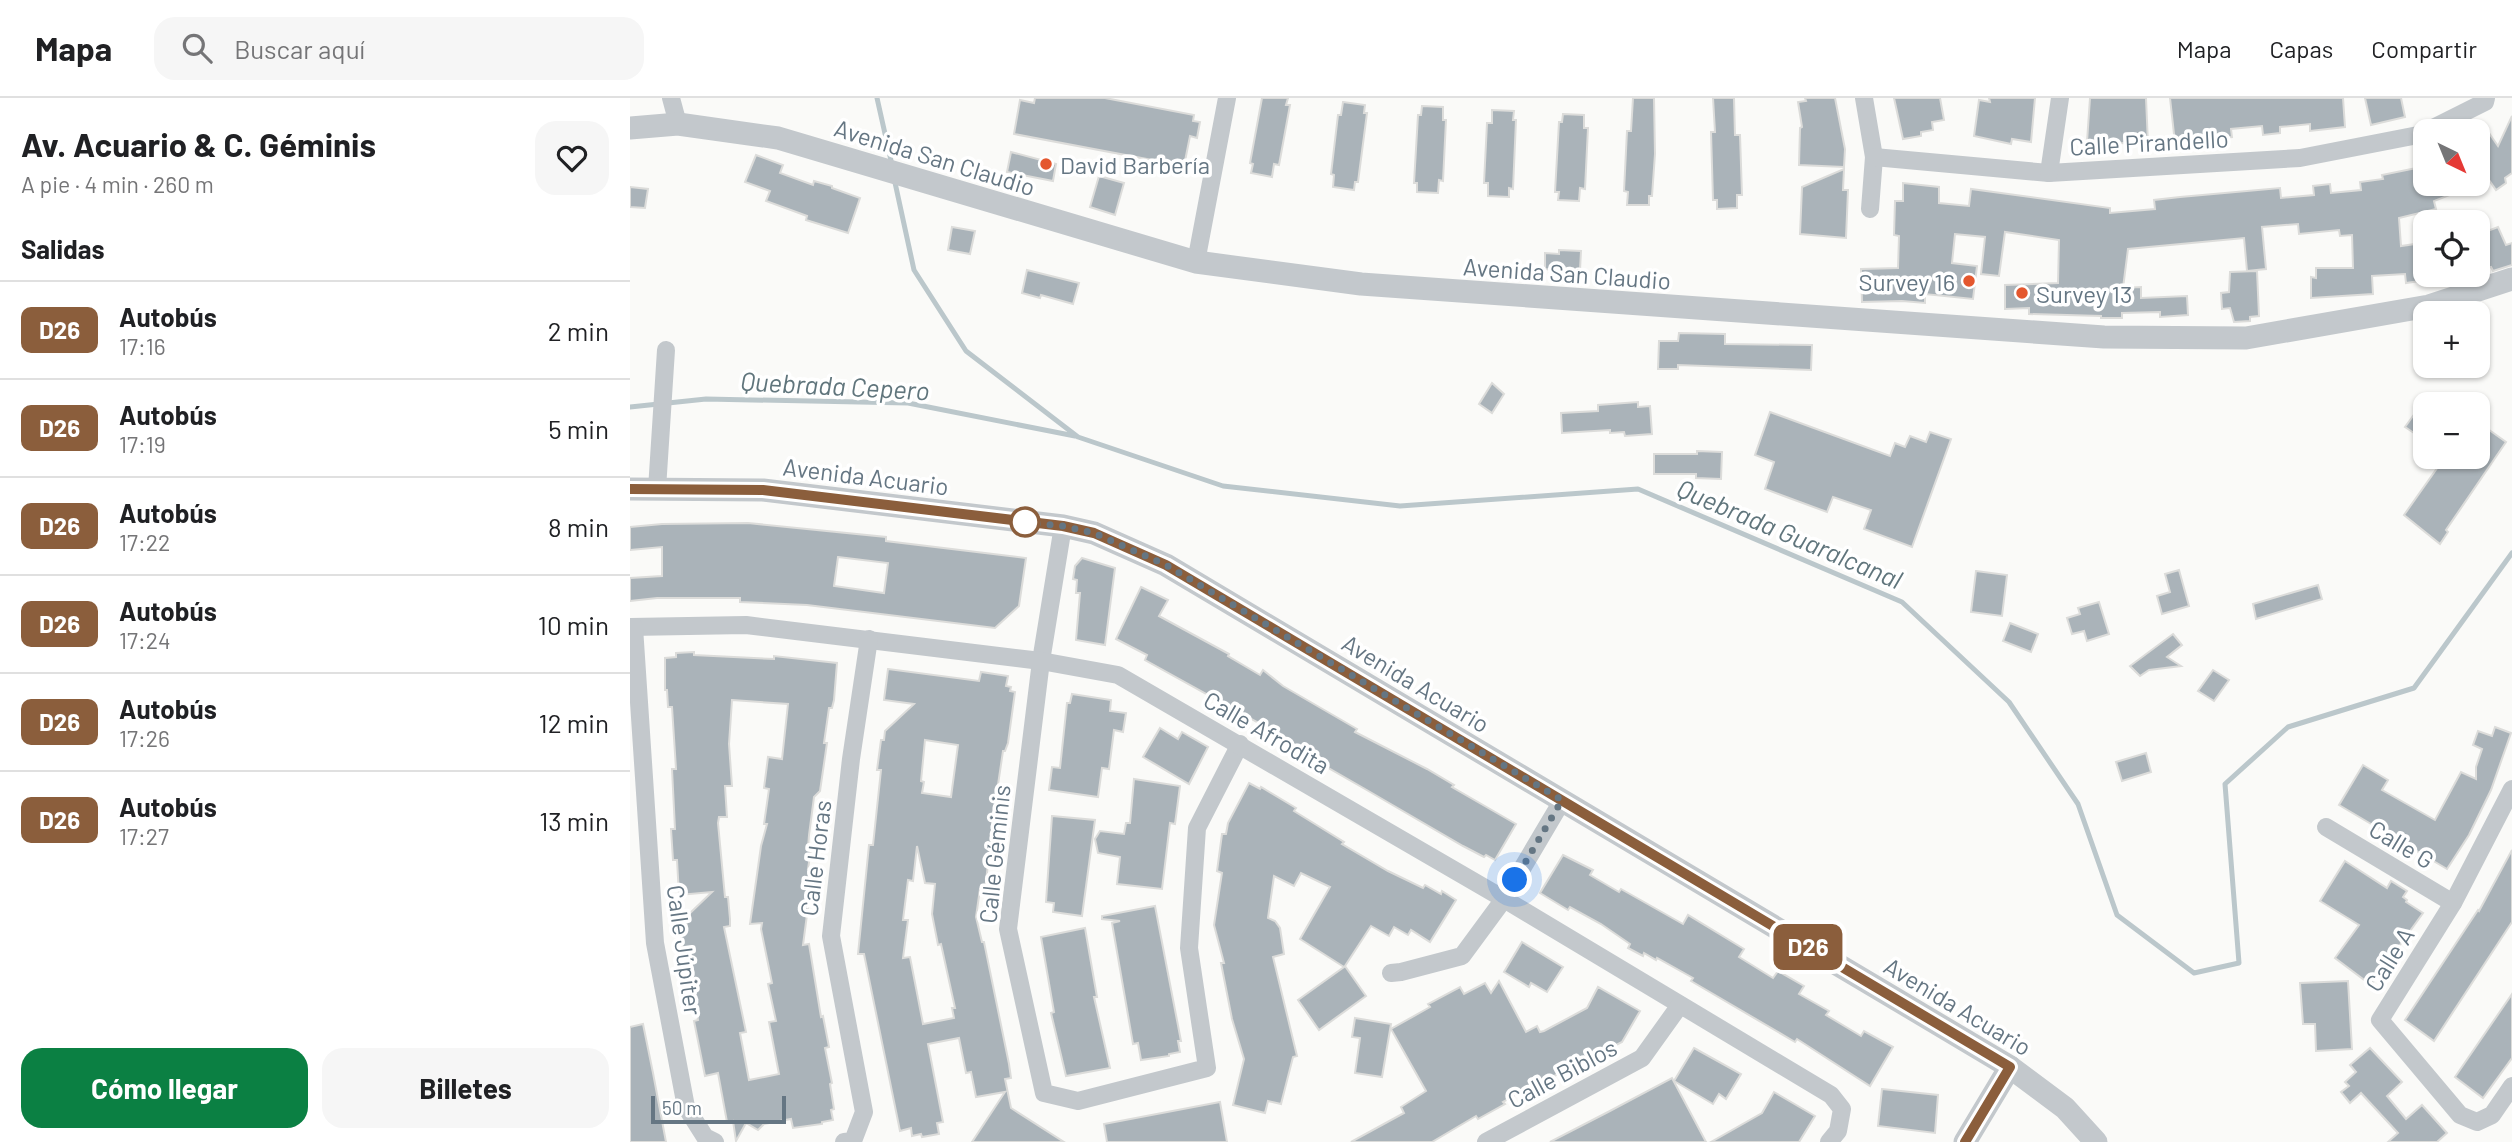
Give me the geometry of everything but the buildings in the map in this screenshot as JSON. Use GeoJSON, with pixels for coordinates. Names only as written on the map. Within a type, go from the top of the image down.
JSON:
{"type":"FeatureCollection","features":[{"type":"Feature","properties":{"kind":"street"},"geometry":{"type":"LineString","coordinates":[[671,98],[678,124]]}},
{"type":"Feature","properties":{"kind":"street"},"geometry":{"type":"LineString","coordinates":[[1196,262],[1227,98]]}},
{"type":"Feature","properties":{"kind":"street"},"geometry":{"type":"LineString","coordinates":[[1864,98],[1874,158],[1870,209]]}},
{"type":"Feature","properties":{"kind":"street"},"geometry":{"type":"LineString","coordinates":[[2049,173],[2060,98]]}},
{"type":"Feature","properties":{"kind":"street","name":"Calle Pirandello"},"geometry":{"type":"LineString","coordinates":[[2452,119],[2485,102],[2486,98]]}},
{"type":"Feature","properties":{"kind":"street","name":"Avenida San Claudio"},"geometry":{"type":"LineString","coordinates":[[630,128],[678,124],[778,138],[1196,262],[1361,284],[2104,337],[2246,338],[2429,306],[2512,279]]}},
{"type":"Feature","properties":{"kind":"street","name":"Calle Pirandello"},"geometry":{"type":"LineString","coordinates":[[1874,158],[2049,173],[2300,158],[2413,136]]}},
{"type":"Feature","properties":{"kind":"street"},"geometry":{"type":"LineString","coordinates":[[657,489],[666,350]]}},
{"type":"Feature","properties":{"kind":"street","name":"Avenida Acuario"},"geometry":{"type":"LineString","coordinates":[[630,489],[763,490],[1063,526],[1094,533],[1166,565],[2010,1067],[2065,1108],[2096,1142]]}},
{"type":"Feature","properties":{"kind":"street","name":"Calle Géminis"},"geometry":{"type":"LineString","coordinates":[[1063,526],[1041,661],[1008,929],[1044,1093],[1078,1101],[1206,1068],[1189,948],[1197,828],[1240,744]]}},
{"type":"Feature","properties":{"kind":"street","name":"Calle Afrodita"},"geometry":{"type":"LineString","coordinates":[[632,627],[747,625],[1041,661],[1118,675],[1504,899],[1831,1095],[1842,1109],[1838,1131],[1829,1142]]}},
{"type":"Feature","properties":{"kind":"street","name":"Calle Júpiter"},"geometry":{"type":"LineString","coordinates":[[632,627],[654,943],[686,1107],[705,1137],[715,1142]]}},
{"type":"Feature","properties":{"kind":"street","name":"Calle Horas"},"geometry":{"type":"LineString","coordinates":[[844,1142],[853,1140],[864,1112],[831,936],[869,639]]}},
{"type":"Feature","properties":{"kind":"street","name":"Calle A"},"geometry":{"type":"LineString","coordinates":[[2512,789],[2453,903],[2380,1020],[2460,1115],[2477,1122],[2492,1115],[2512,1086]]}},
{"type":"Feature","properties":{"kind":"street"},"geometry":{"type":"LineString","coordinates":[[1391,973],[1462,956],[1504,899],[1562,800]]}},
{"type":"Feature","properties":{"kind":"street","name":"Calle G"},"geometry":{"type":"LineString","coordinates":[[2326,827],[2453,903]]}},
{"type":"Feature","properties":{"kind":"street","name":"Calle Biblos"},"geometry":{"type":"LineString","coordinates":[[1486,1142],[1642,1058],[1680,1005]]}},
{"type":"Feature","properties":{"kind":"street"},"geometry":{"type":"LineString","coordinates":[[1965,1142],[2010,1067]]}},
{"type":"Feature","properties":{"kind":"waterway","name":"Quebrada Guaralcanal"},"geometry":{"type":"LineString","coordinates":[[877,98],[892,165]]}},
{"type":"Feature","properties":{"kind":"waterway","name":"Quebrada Guaralcanal"},"geometry":{"type":"LineString","coordinates":[[894,178],[914,270],[966,351],[1078,437],[1223,486],[1400,506],[1638,489],[1902,602],[2009,702],[2078,804],[2117,915],[2194,973],[2239,963],[2225,784],[2288,727],[2414,688],[2512,553]]}},
{"type":"Feature","properties":{"kind":"waterway","name":"Quebrada Cepero"},"geometry":{"type":"LineString","coordinates":[[630,407],[706,399],[908,403],[1075,436]]}},
{"type":"Feature","properties":{"kind":"bus line","name":"D26"},"geometry":{"type":"LineString","coordinates":[[630,489],[763,490],[1063,526],[1094,533],[1166,565],[2010,1067],[1965,1142]]}},
{"type":"Feature","properties":{"kind":"place","name":"David Barbería"},"geometry":{"type":"Point","coordinates":[1046,164]}},
{"type":"Feature","properties":{"kind":"place","name":"Survey 16"},"geometry":{"type":"Point","coordinates":[1969,281]}},
{"type":"Feature","properties":{"kind":"place","name":"Survey 13"},"geometry":{"type":"Point","coordinates":[2022,293]}},
{"type":"Feature","properties":{"kind":"route"},"geometry":{"type":"LineString","coordinates":[[1025,522],[1094,533],[1166,565],[1562,800],[1515,880]]}}]}
